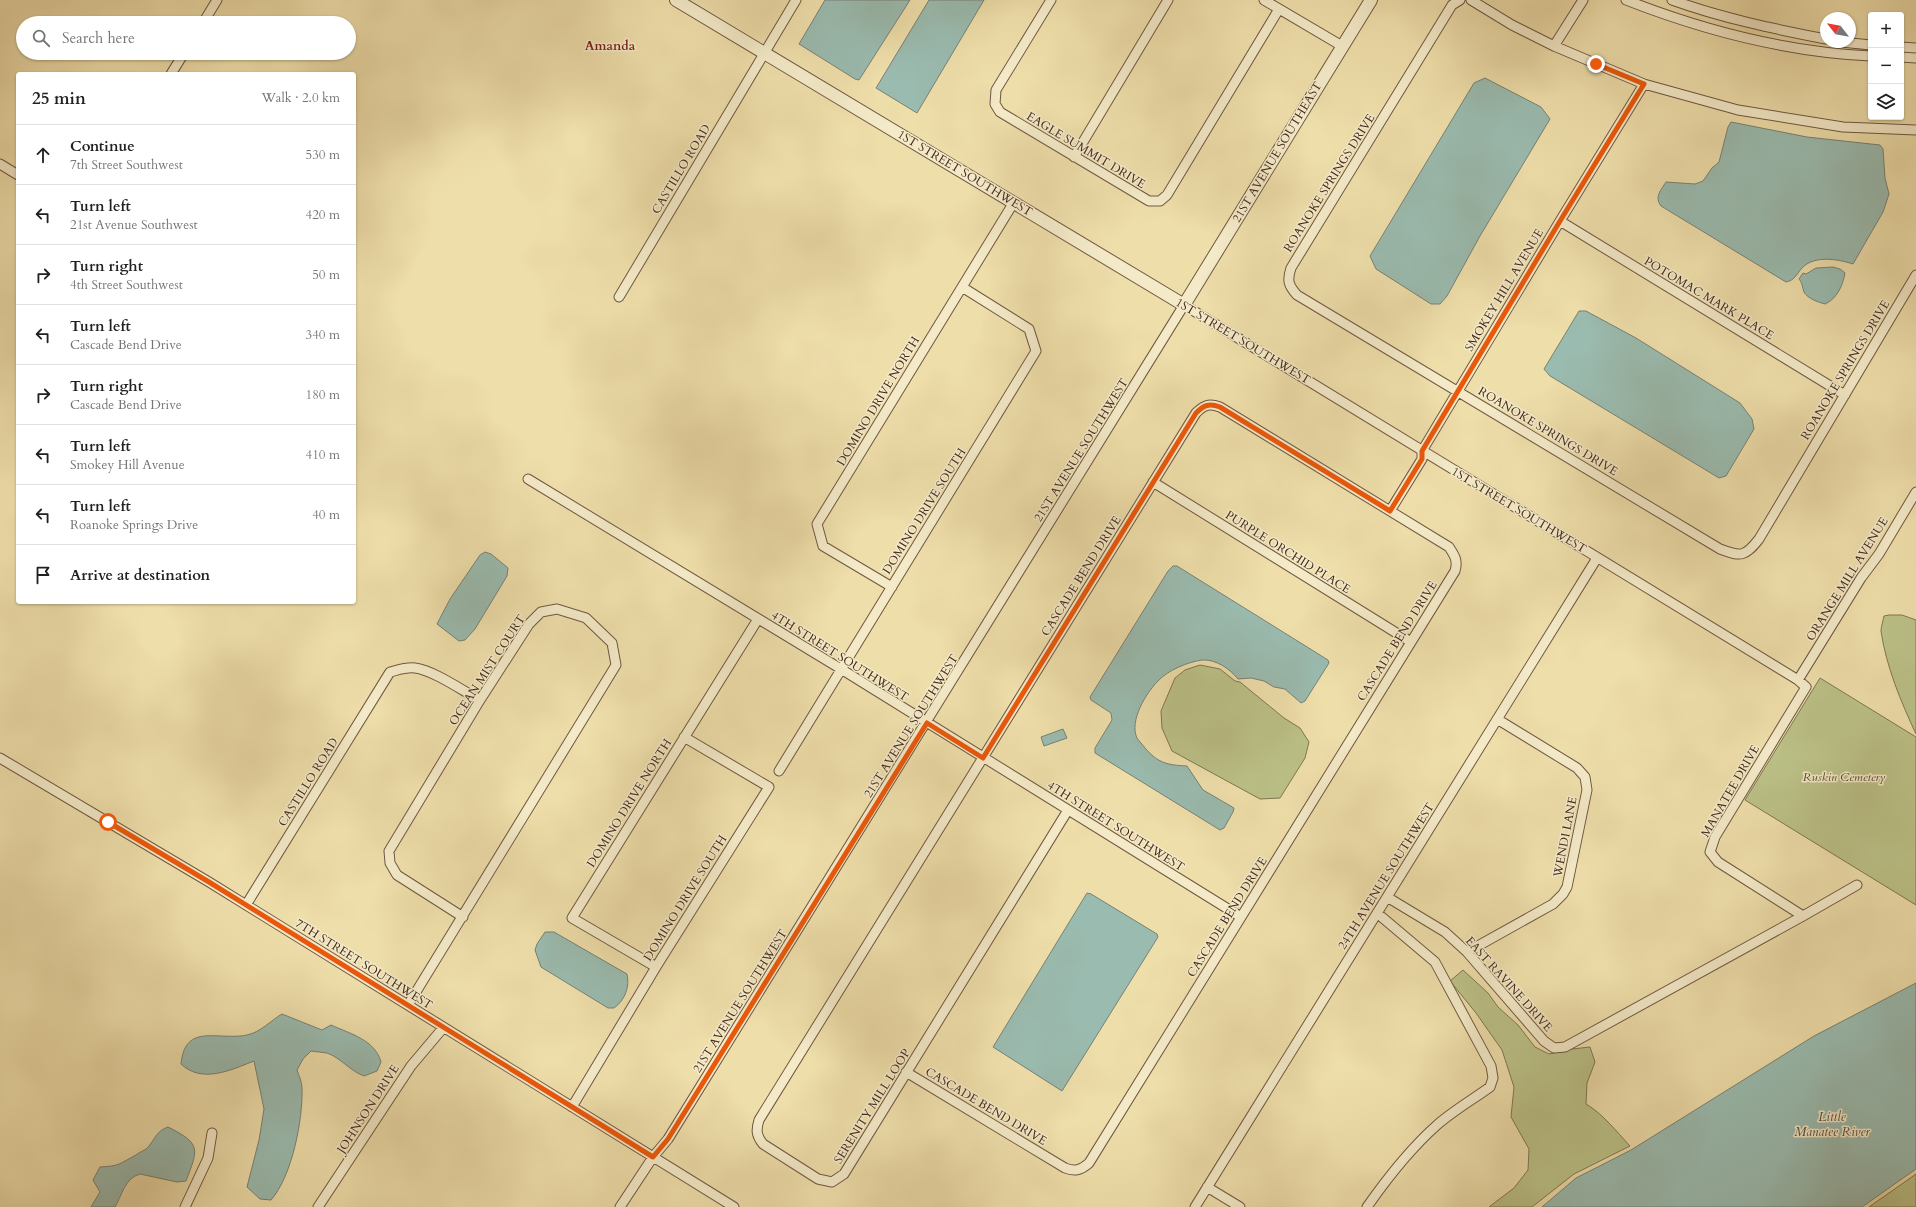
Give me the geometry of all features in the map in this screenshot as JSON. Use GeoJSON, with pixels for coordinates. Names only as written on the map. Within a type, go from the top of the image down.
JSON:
{"type":"FeatureCollection","features":[{"type":"Feature","properties":{"kind":"street"},"geometry":{"type":"LineString","coordinates":[[207,16],[217,0]]}},
{"type":"Feature","properties":{"kind":"street","name":"1ST STREET SOUTHWEST"},"geometry":{"type":"LineString","coordinates":[[676,0],[1184,305],[1806,686]]}},
{"type":"Feature","properties":{"kind":"street","name":"CASTILLO ROAD"},"geometry":{"type":"LineString","coordinates":[[619,296],[796,0]]}},
{"type":"Feature","properties":{"kind":"street","name":"EAGLE SUMMIT DRIVE"},"geometry":{"type":"LineString","coordinates":[[1051,0],[996,90],[995,104],[1000,112],[1149,201],[1160,201],[1167,195],[1279,9]]}},
{"type":"Feature","properties":{"kind":"street"},"geometry":{"type":"LineString","coordinates":[[1074,157],[1168,0]]}},
{"type":"Feature","properties":{"kind":"street"},"geometry":{"type":"LineString","coordinates":[[1264,0],[1342,46]]}},
{"type":"Feature","properties":{"kind":"street","name":"21ST AVENUE SOUTHEAST"},"geometry":{"type":"LineString","coordinates":[[1184,305],[1371,0]]}},
{"type":"Feature","properties":{"kind":"street","name":"ROANOKE SPRINGS DRIVE"},"geometry":{"type":"LineString","coordinates":[[1460,0],[1452,5],[1295,261],[1287,278],[1289,286],[1297,295],[1720,549],[1734,554],[1743,555],[1751,549],[1759,539],[1916,275]]}},
{"type":"Feature","properties":{"kind":"street"},"geometry":{"type":"LineString","coordinates":[[1471,0],[1554,46],[1644,84],[1738,110],[1843,127],[1916,130]]}},
{"type":"Feature","properties":{"kind":"street"},"geometry":{"type":"LineString","coordinates":[[1554,46],[1583,0]]}},
{"type":"Feature","properties":{"kind":"street"},"geometry":{"type":"LineString","coordinates":[[1626,0],[1658,13],[1747,39],[1795,48],[1868,56]]}},
{"type":"Feature","properties":{"kind":"street"},"geometry":{"type":"LineString","coordinates":[[1672,0],[1705,12],[1775,30],[1820,38]]}},
{"type":"Feature","properties":{"kind":"street"},"geometry":{"type":"LineString","coordinates":[[1856,43],[1868,45]]}},
{"type":"Feature","properties":{"kind":"street"},"geometry":{"type":"LineString","coordinates":[[1904,47],[1916,48]]}},
{"type":"Feature","properties":{"kind":"street"},"geometry":{"type":"LineString","coordinates":[[1904,58],[1916,58]]}},
{"type":"Feature","properties":{"kind":"street"},"geometry":{"type":"LineString","coordinates":[[172,72],[180,60]]}},
{"type":"Feature","properties":{"kind":"street","name":"SMOKEY HILL AVENUE"},"geometry":{"type":"LineString","coordinates":[[1390,511],[1422,459],[1422,451],[1644,84]]}},
{"type":"Feature","properties":{"kind":"street"},"geometry":{"type":"LineString","coordinates":[[0,164],[16,174]]}},
{"type":"Feature","properties":{"kind":"street","name":"DOMINO DRIVE NORTH"},"geometry":{"type":"LineString","coordinates":[[892,587],[823,546],[817,524],[1014,202]]}},
{"type":"Feature","properties":{"kind":"street","name":"POTOMAC MARK PLACE"},"geometry":{"type":"LineString","coordinates":[[1560,221],[1845,395]]}},
{"type":"Feature","properties":{"kind":"street","name":"DOMINO DRIVE SOUTH"},"geometry":{"type":"LineString","coordinates":[[779,771],[1036,351],[1029,329],[962,287]]}},
{"type":"Feature","properties":{"kind":"street","name":"21ST AVENUE SOUTHWEST"},"geometry":{"type":"LineString","coordinates":[[620,1207],[653,1157],[668,1139],[927,723],[1184,305]]}},
{"type":"Feature","properties":{"kind":"street","name":"CASCADE BEND DRIVE"},"geometry":{"type":"LineString","coordinates":[[906,1072],[1065,1168],[1072,1171],[1078,1170],[1089,1163],[1454,571],[1457,564],[1456,557],[1448,547],[1220,407],[1212,404],[1204,406],[1196,413],[983,758]]}},
{"type":"Feature","properties":{"kind":"street","name":"4TH STREET SOUTHWEST"},"geometry":{"type":"LineString","coordinates":[[528,479],[841,669],[1241,917]]}},
{"type":"Feature","properties":{"kind":"street","name":"PURPLE ORCHID PLACE"},"geometry":{"type":"LineString","coordinates":[[1153,482],[1411,642]]}},
{"type":"Feature","properties":{"kind":"street","name":"ORANGE MILL AVENUE"},"geometry":{"type":"LineString","coordinates":[[1798,680],[1861,578],[1879,554],[1916,492]]}},
{"type":"Feature","properties":{"kind":"street","name":"24TH AVENUE SOUTHWEST"},"geometry":{"type":"LineString","coordinates":[[1195,1207],[1597,558]]}},
{"type":"Feature","properties":{"kind":"street","name":"OCEAN MIST COURT"},"geometry":{"type":"LineString","coordinates":[[408,1005],[463,917],[616,666],[612,643],[586,618],[557,610],[541,612],[529,624],[480,700],[389,851],[390,864],[397,875],[463,917]]}},
{"type":"Feature","properties":{"kind":"street","name":"DOMINO DRIVE NORTH"},"geometry":{"type":"LineString","coordinates":[[656,967],[572,918],[758,619]]}},
{"type":"Feature","properties":{"kind":"street","name":"CASTILLO ROAD"},"geometry":{"type":"LineString","coordinates":[[246,905],[390,672],[404,668],[416,668],[440,678],[480,700]]}},
{"type":"Feature","properties":{"kind":"street","name":"MANATEE DRIVE"},"geometry":{"type":"LineString","coordinates":[[1803,916],[1718,862],[1710,852],[1715,837],[1806,686]]}},
{"type":"Feature","properties":{"kind":"street","name":"WENDI LANE"},"geometry":{"type":"LineString","coordinates":[[1468,952],[1553,904],[1563,894],[1567,887],[1587,790],[1585,777],[1577,768],[1497,719]]}},
{"type":"Feature","properties":{"kind":"street","name":"DOMINO DRIVE SOUTH"},"geometry":{"type":"LineString","coordinates":[[572,1107],[656,967],[769,787],[684,737]]}},
{"type":"Feature","properties":{"kind":"street","name":"7TH STREET SOUTHWEST"},"geometry":{"type":"LineString","coordinates":[[0,758],[246,905],[734,1207]]}},
{"type":"Feature","properties":{"kind":"street","name":"SERENITY MILL LOOP"},"geometry":{"type":"LineString","coordinates":[[983,758],[760,1120],[756,1129],[757,1136],[762,1144],[818,1179],[832,1182],[844,1174],[1068,810]]}},
{"type":"Feature","properties":{"kind":"street"},"geometry":{"type":"LineString","coordinates":[[1803,916],[1857,885]]}},
{"type":"Feature","properties":{"kind":"street","name":"EAST RAVINE DRIVE"},"geometry":{"type":"LineString","coordinates":[[1387,897],[1445,932],[1468,952],[1544,1041],[1554,1048],[1565,1047],[1803,916]]}},
{"type":"Feature","properties":{"kind":"street"},"geometry":{"type":"LineString","coordinates":[[1367,1207],[1384,1181],[1406,1155],[1438,1125],[1490,1087],[1493,1078],[1491,1066],[1435,962],[1377,913]]}},
{"type":"Feature","properties":{"kind":"street","name":"JOHNSON DRIVE"},"geometry":{"type":"LineString","coordinates":[[318,1207],[411,1066],[443,1028]]}},
{"type":"Feature","properties":{"kind":"street"},"geometry":{"type":"LineString","coordinates":[[185,1207],[208,1158],[212,1133]]}},
{"type":"Feature","properties":{"kind":"street"},"geometry":{"type":"LineString","coordinates":[[1207,1187],[1240,1207]]}},
{"type":"Feature","properties":{"kind":"green space"},"geometry":{"type":"Polygon","coordinates":[[[1902,615],[1916,620],[1916,734],[1895,684],[1883,644],[1881,631],[1884,616],[1902,615]]]}},
{"type":"Feature","properties":{"kind":"green space"},"geometry":{"type":"Polygon","coordinates":[[[1200,665],[1220,669],[1235,681],[1240,682],[1284,718],[1300,728],[1309,742],[1305,758],[1280,798],[1260,799],[1172,751],[1162,728],[1161,711],[1175,678],[1185,670],[1200,665]]]}},
{"type":"Feature","properties":{"kind":"green space","name":"Ruskin Cemetery"},"geometry":{"type":"Polygon","coordinates":[[[1820,678],[1916,737],[1916,905],[1745,800],[1820,678]]]}},
{"type":"Feature","properties":{"kind":"green space"},"geometry":{"type":"Polygon","coordinates":[[[1463,970],[1488,993],[1498,1007],[1518,1025],[1535,1047],[1549,1054],[1590,1047],[1595,1062],[1587,1083],[1586,1104],[1604,1118],[1630,1146],[1574,1174],[1532,1207],[1489,1207],[1514,1188],[1528,1170],[1529,1149],[1511,1117],[1514,1087],[1502,1050],[1476,1013],[1450,981],[1463,970]]]}},
{"type":"Feature","properties":{"kind":"green space"},"geometry":{"type":"Polygon","coordinates":[[[1916,1174],[1916,1207],[1869,1207],[1916,1174]]]}},
{"type":"Feature","properties":{"kind":"water"},"geometry":{"type":"Polygon","coordinates":[[[825,0],[910,0],[859,80],[855,79],[799,44],[825,0]]]}},
{"type":"Feature","properties":{"kind":"water"},"geometry":{"type":"Polygon","coordinates":[[[929,0],[984,0],[917,113],[876,88],[929,0]]]}},
{"type":"Feature","properties":{"kind":"water"},"geometry":{"type":"Polygon","coordinates":[[[1485,78],[1541,107],[1550,119],[1480,236],[1447,296],[1440,304],[1431,304],[1376,269],[1370,256],[1474,83],[1485,78]]]}},
{"type":"Feature","properties":{"kind":"water"},"geometry":{"type":"Polygon","coordinates":[[[1731,122],[1807,137],[1880,145],[1883,149],[1885,178],[1889,194],[1883,212],[1853,264],[1826,259],[1813,261],[1802,268],[1793,279],[1786,282],[1661,206],[1658,197],[1666,182],[1695,184],[1703,181],[1712,168],[1719,162],[1728,127],[1731,122]]]}},
{"type":"Feature","properties":{"kind":"water"},"geometry":{"type":"Polygon","coordinates":[[[1833,267],[1840,269],[1845,273],[1841,287],[1833,299],[1825,304],[1808,297],[1804,292],[1799,279],[1803,273],[1806,274],[1816,268],[1833,267]]]}},
{"type":"Feature","properties":{"kind":"water"},"geometry":{"type":"Polygon","coordinates":[[[1579,311],[1586,311],[1636,338],[1740,403],[1752,419],[1754,429],[1726,476],[1719,478],[1550,376],[1544,369],[1579,311]]]}},
{"type":"Feature","properties":{"kind":"water"},"geometry":{"type":"Polygon","coordinates":[[[485,552],[491,554],[508,568],[507,576],[475,629],[465,640],[459,641],[437,624],[450,599],[480,555],[485,552]]]}},
{"type":"Feature","properties":{"kind":"water"},"geometry":{"type":"Polygon","coordinates":[[[1173,566],[1177,566],[1328,660],[1329,663],[1305,701],[1301,703],[1285,689],[1274,687],[1264,681],[1251,678],[1238,679],[1222,665],[1207,660],[1178,667],[1167,673],[1153,686],[1144,700],[1137,716],[1135,731],[1137,738],[1154,757],[1159,760],[1168,764],[1187,766],[1203,790],[1234,808],[1224,828],[1220,830],[1095,753],[1095,748],[1112,720],[1111,713],[1091,700],[1090,697],[1168,571],[1173,566]]]}},
{"type":"Feature","properties":{"kind":"water"},"geometry":{"type":"Polygon","coordinates":[[[1063,729],[1067,738],[1044,746],[1041,737],[1063,729]]]}},
{"type":"Feature","properties":{"kind":"water"},"geometry":{"type":"Polygon","coordinates":[[[1087,893],[1157,934],[1158,937],[1062,1091],[993,1047],[1087,893]]]}},
{"type":"Feature","properties":{"kind":"water"},"geometry":{"type":"Polygon","coordinates":[[[545,932],[554,932],[627,974],[628,984],[626,993],[618,1005],[614,1008],[608,1008],[541,967],[535,950],[545,932]]]}},
{"type":"Feature","properties":{"kind":"water","name":"Little Manatee River"},"geometry":{"type":"Polygon","coordinates":[[[1916,983],[1916,1169],[1862,1207],[1542,1207],[1576,1178],[1631,1150],[1814,1036],[1916,983]]]}},
{"type":"Feature","properties":{"kind":"water"},"geometry":{"type":"Polygon","coordinates":[[[282,1014],[322,1030],[331,1025],[354,1035],[368,1043],[373,1048],[378,1054],[381,1062],[377,1071],[364,1076],[327,1053],[311,1051],[303,1059],[297,1070],[302,1086],[302,1101],[301,1116],[295,1147],[285,1177],[271,1200],[260,1199],[247,1187],[259,1140],[264,1109],[254,1061],[226,1071],[207,1074],[189,1070],[181,1064],[184,1051],[189,1043],[196,1038],[205,1036],[236,1036],[252,1034],[282,1014]]]}},
{"type":"Feature","properties":{"kind":"water"},"geometry":{"type":"Polygon","coordinates":[[[168,1127],[187,1138],[192,1143],[194,1148],[195,1154],[186,1181],[177,1182],[140,1174],[135,1176],[127,1183],[115,1207],[91,1207],[100,1192],[93,1180],[100,1167],[119,1164],[136,1155],[147,1148],[159,1132],[168,1127]]]}},
{"type":"Feature","properties":{"kind":"district","name":"Amanda"},"geometry":{"type":"Point","coordinates":[610,45]}},
{"type":"Feature","properties":{"kind":"route"},"geometry":{"type":"LineString","coordinates":[[108,822],[209,882],[653,1157],[668,1139],[927,723],[983,758],[1196,413],[1204,406],[1212,404],[1220,407],[1390,511],[1422,459],[1422,451],[1644,84],[1596,64]]}}]}
